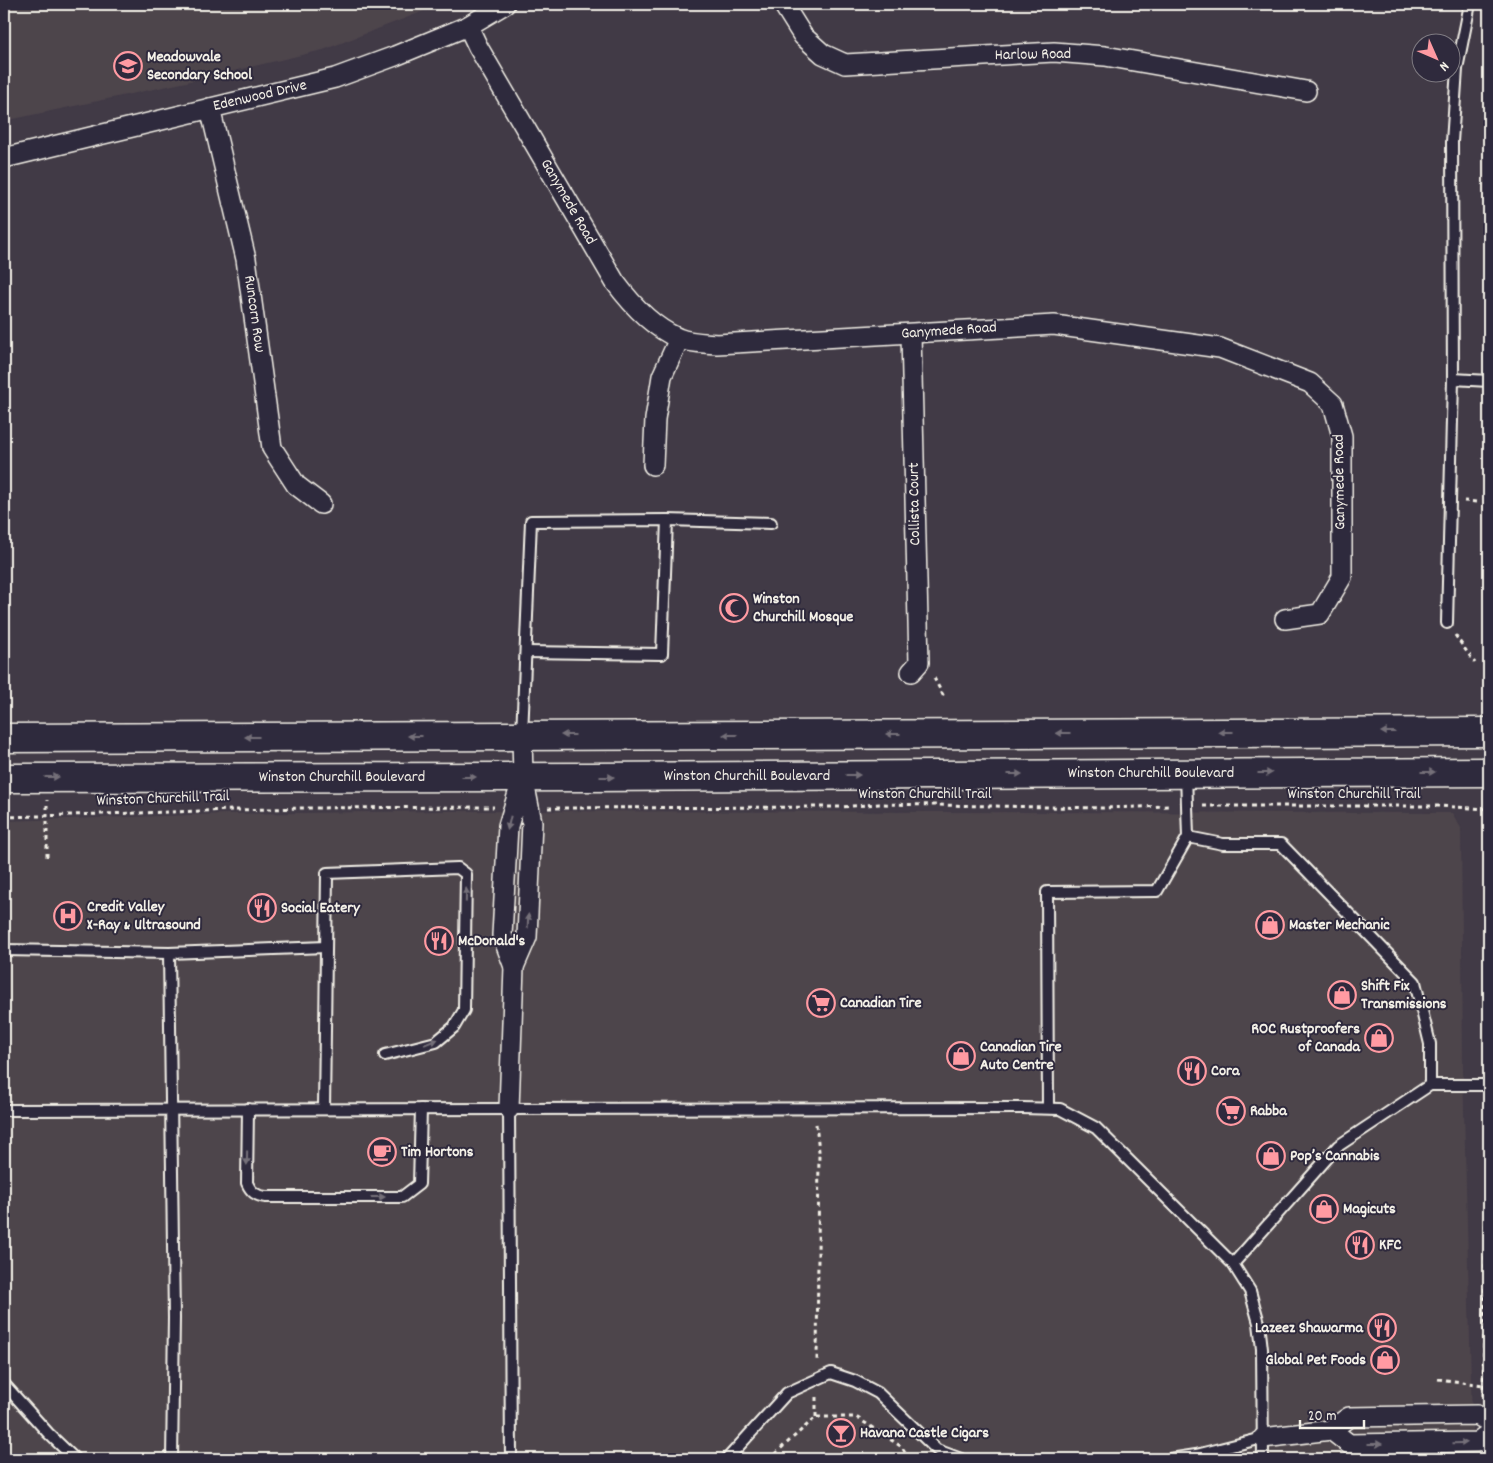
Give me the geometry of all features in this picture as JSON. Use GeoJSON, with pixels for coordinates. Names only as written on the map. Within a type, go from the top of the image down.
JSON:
{"type":"FeatureCollection","features":[{"type":"Feature","properties":{"kind":"main road"},"geometry":{"type":"LineString","coordinates":[[4,738],[1489,732]]}},
{"type":"Feature","properties":{"kind":"main road","name":"Winston Churchill Boulevard"},"geometry":{"type":"LineString","coordinates":[[4,778],[1489,772]]}},
{"type":"Feature","properties":{"kind":"street","name":"Edenwood Drive"},"geometry":{"type":"LineString","coordinates":[[4,158],[335,78],[468,26],[505,4]]}},
{"type":"Feature","properties":{"kind":"street","name":"Harlow Road"},"geometry":{"type":"LineString","coordinates":[[783,4],[803,36],[824,54],[845,64],[1054,52],[1105,56],[1306,91]]}},
{"type":"Feature","properties":{"kind":"street","name":"Ganymede Road"},"geometry":{"type":"LineString","coordinates":[[468,26],[478,47],[615,282],[633,306],[655,324],[679,339],[717,344],[1054,325],[1220,348],[1310,383],[1333,404],[1342,436],[1342,577],[1320,614],[1285,619]]}},
{"type":"Feature","properties":{"kind":"street","name":"Runcorn Row"},"geometry":{"type":"LineString","coordinates":[[210,108],[246,259],[272,448],[296,485],[321,504]]}},
{"type":"Feature","properties":{"kind":"street","name":"Collista Court"},"geometry":{"type":"LineString","coordinates":[[911,334],[919,663],[911,672]]}},
{"type":"Feature","properties":{"kind":"street"},"geometry":{"type":"LineString","coordinates":[[653,465],[655,419],[662,376],[679,339]]}},
{"type":"Feature","properties":{"kind":"street"},"geometry":{"type":"LineString","coordinates":[[509,1109],[514,967],[527,937],[532,822],[523,777],[522,736]]}},
{"type":"Feature","properties":{"kind":"street"},"geometry":{"type":"LineString","coordinates":[[1263,1438],[1331,1430],[1349,1417],[1478,1415],[1487,1424],[1477,1442],[1349,1444],[1331,1430]]}},
{"type":"Feature","properties":{"kind":"lane"},"geometry":{"type":"LineString","coordinates":[[1448,623],[1453,379],[1452,142],[1457,69],[1470,4]]}},
{"type":"Feature","properties":{"kind":"lane"},"geometry":{"type":"LineString","coordinates":[[1453,379],[1489,381]]}},
{"type":"Feature","properties":{"kind":"lane"},"geometry":{"type":"LineString","coordinates":[[526,652],[662,654],[667,520]]}},
{"type":"Feature","properties":{"kind":"lane"},"geometry":{"type":"LineString","coordinates":[[522,736],[532,521],[667,520],[771,523]]}},
{"type":"Feature","properties":{"kind":"lane"},"geometry":{"type":"LineString","coordinates":[[1048,1108],[1047,892],[1157,891],[1188,837],[1186,773]]}},
{"type":"Feature","properties":{"kind":"lane"},"geometry":{"type":"LineString","coordinates":[[1188,837],[1223,844],[1281,844],[1288,851],[1415,982],[1430,1044],[1430,1085]]}},
{"type":"Feature","properties":{"kind":"lane"},"geometry":{"type":"LineString","coordinates":[[324,1109],[327,873],[458,868],[466,874],[464,1010],[454,1027],[436,1042],[385,1055]]}},
{"type":"Feature","properties":{"kind":"lane"},"geometry":{"type":"LineString","coordinates":[[4,950],[169,953],[326,947]]}},
{"type":"Feature","properties":{"kind":"lane"},"geometry":{"type":"LineString","coordinates":[[169,953],[174,1318],[172,1459]]}},
{"type":"Feature","properties":{"kind":"lane"},"geometry":{"type":"LineString","coordinates":[[1233,1264],[1338,1146],[1430,1085],[1489,1085]]}},
{"type":"Feature","properties":{"kind":"lane"},"geometry":{"type":"LineString","coordinates":[[4,1110],[814,1108],[1048,1108],[1060,1110],[1096,1128],[1233,1264],[1250,1291],[1259,1324],[1262,1349],[1263,1459]]}},
{"type":"Feature","properties":{"kind":"lane"},"geometry":{"type":"LineString","coordinates":[[248,1109],[247,1183],[250,1190],[258,1196],[402,1197],[419,1184],[421,1109]]}},
{"type":"Feature","properties":{"kind":"lane"},"geometry":{"type":"LineString","coordinates":[[509,1109],[511,1459]]}},
{"type":"Feature","properties":{"kind":"lane"},"geometry":{"type":"LineString","coordinates":[[727,1459],[787,1393],[831,1373],[855,1381],[878,1393],[937,1450],[961,1459]]}},
{"type":"Feature","properties":{"kind":"lane"},"geometry":{"type":"LineString","coordinates":[[4,1384],[75,1459]]}},
{"type":"Feature","properties":{"kind":"lane"},"geometry":{"type":"LineString","coordinates":[[1170,1459],[1196,1455],[1263,1438]]}},
{"type":"Feature","properties":{"kind":"path"},"geometry":{"type":"LineString","coordinates":[[1448,623],[1475,663]]}},
{"type":"Feature","properties":{"kind":"path"},"geometry":{"type":"LineString","coordinates":[[934,678],[944,696]]}},
{"type":"Feature","properties":{"kind":"path"},"geometry":{"type":"LineString","coordinates":[[47,777],[47,856]]}},
{"type":"Feature","properties":{"kind":"path","name":"Winston Churchill Trail"},"geometry":{"type":"LineString","coordinates":[[553,808],[840,807],[880,804],[1103,808],[1148,806]]}},
{"type":"Feature","properties":{"kind":"path","name":"Winston Churchill Trail"},"geometry":{"type":"LineString","coordinates":[[1218,806],[1440,806],[1489,809]]}},
{"type":"Feature","properties":{"kind":"path","name":"Winston Churchill Trail"},"geometry":{"type":"LineString","coordinates":[[4,817],[283,808],[474,807]]}},
{"type":"Feature","properties":{"kind":"path"},"geometry":{"type":"LineString","coordinates":[[1487,1424],[1484,1385],[1489,994]]}},
{"type":"Feature","properties":{"kind":"path"},"geometry":{"type":"LineString","coordinates":[[814,1108],[819,1151],[816,1417]]}},
{"type":"Feature","properties":{"kind":"path"},"geometry":{"type":"LineString","coordinates":[[1438,1379],[1484,1385]]}},
{"type":"Feature","properties":{"kind":"path"},"geometry":{"type":"LineString","coordinates":[[769,1459],[816,1417],[856,1417],[902,1447],[910,1459]]}},
{"type":"Feature","properties":{"kind":"shaded area","name":"Meadowvale Secondary School"},"geometry":{"type":"Polygon","coordinates":[[[4,4],[442,4],[323,50],[182,83],[4,121],[4,4]]]}},
{"type":"Feature","properties":{"kind":"shaded area"},"geometry":{"type":"Polygon","coordinates":[[[448,811],[1452,813],[1461,828],[1463,1069],[1473,1459],[4,1459],[4,821],[227,814],[448,811]]]}},
{"type":"Feature","properties":{"kind":"place","name":"Meadowvale Secondary School"},"geometry":{"type":"Point","coordinates":[128,66]}},
{"type":"Feature","properties":{"kind":"place","name":"Winston Churchill Mosque"},"geometry":{"type":"Point","coordinates":[734,608]}},
{"type":"Feature","properties":{"kind":"place","name":"Social Eatery"},"geometry":{"type":"Point","coordinates":[262,908]}},
{"type":"Feature","properties":{"kind":"place","name":"Credit Valley X-Ray & Ultrasound"},"geometry":{"type":"Point","coordinates":[68,916]}},
{"type":"Feature","properties":{"kind":"place","name":"Master Mechanic"},"geometry":{"type":"Point","coordinates":[1270,925]}},
{"type":"Feature","properties":{"kind":"place","name":"McDonald's"},"geometry":{"type":"Point","coordinates":[439,941]}},
{"type":"Feature","properties":{"kind":"place","name":"Shift Fix Transmissions"},"geometry":{"type":"Point","coordinates":[1342,995]}},
{"type":"Feature","properties":{"kind":"place","name":"Canadian Tire"},"geometry":{"type":"Point","coordinates":[821,1003]}},
{"type":"Feature","properties":{"kind":"place","name":"ROC Rustproofers of Canada"},"geometry":{"type":"Point","coordinates":[1379,1038]}},
{"type":"Feature","properties":{"kind":"place","name":"Canadian Tire Auto Centre"},"geometry":{"type":"Point","coordinates":[961,1056]}},
{"type":"Feature","properties":{"kind":"place","name":"Cora"},"geometry":{"type":"Point","coordinates":[1192,1071]}},
{"type":"Feature","properties":{"kind":"place","name":"Rabba"},"geometry":{"type":"Point","coordinates":[1231,1111]}},
{"type":"Feature","properties":{"kind":"place","name":"Tim Hortons"},"geometry":{"type":"Point","coordinates":[382,1152]}},
{"type":"Feature","properties":{"kind":"place","name":"Pop’s Cannabis"},"geometry":{"type":"Point","coordinates":[1271,1156]}},
{"type":"Feature","properties":{"kind":"place","name":"Magicuts"},"geometry":{"type":"Point","coordinates":[1324,1209]}},
{"type":"Feature","properties":{"kind":"place","name":"KFC"},"geometry":{"type":"Point","coordinates":[1360,1245]}},
{"type":"Feature","properties":{"kind":"place","name":"Lazeez Shawarma"},"geometry":{"type":"Point","coordinates":[1382,1328]}},
{"type":"Feature","properties":{"kind":"place","name":"Global Pet Foods"},"geometry":{"type":"Point","coordinates":[1385,1360]}},
{"type":"Feature","properties":{"kind":"place","name":"Havana Castle Cigars"},"geometry":{"type":"Point","coordinates":[841,1433]}}]}
